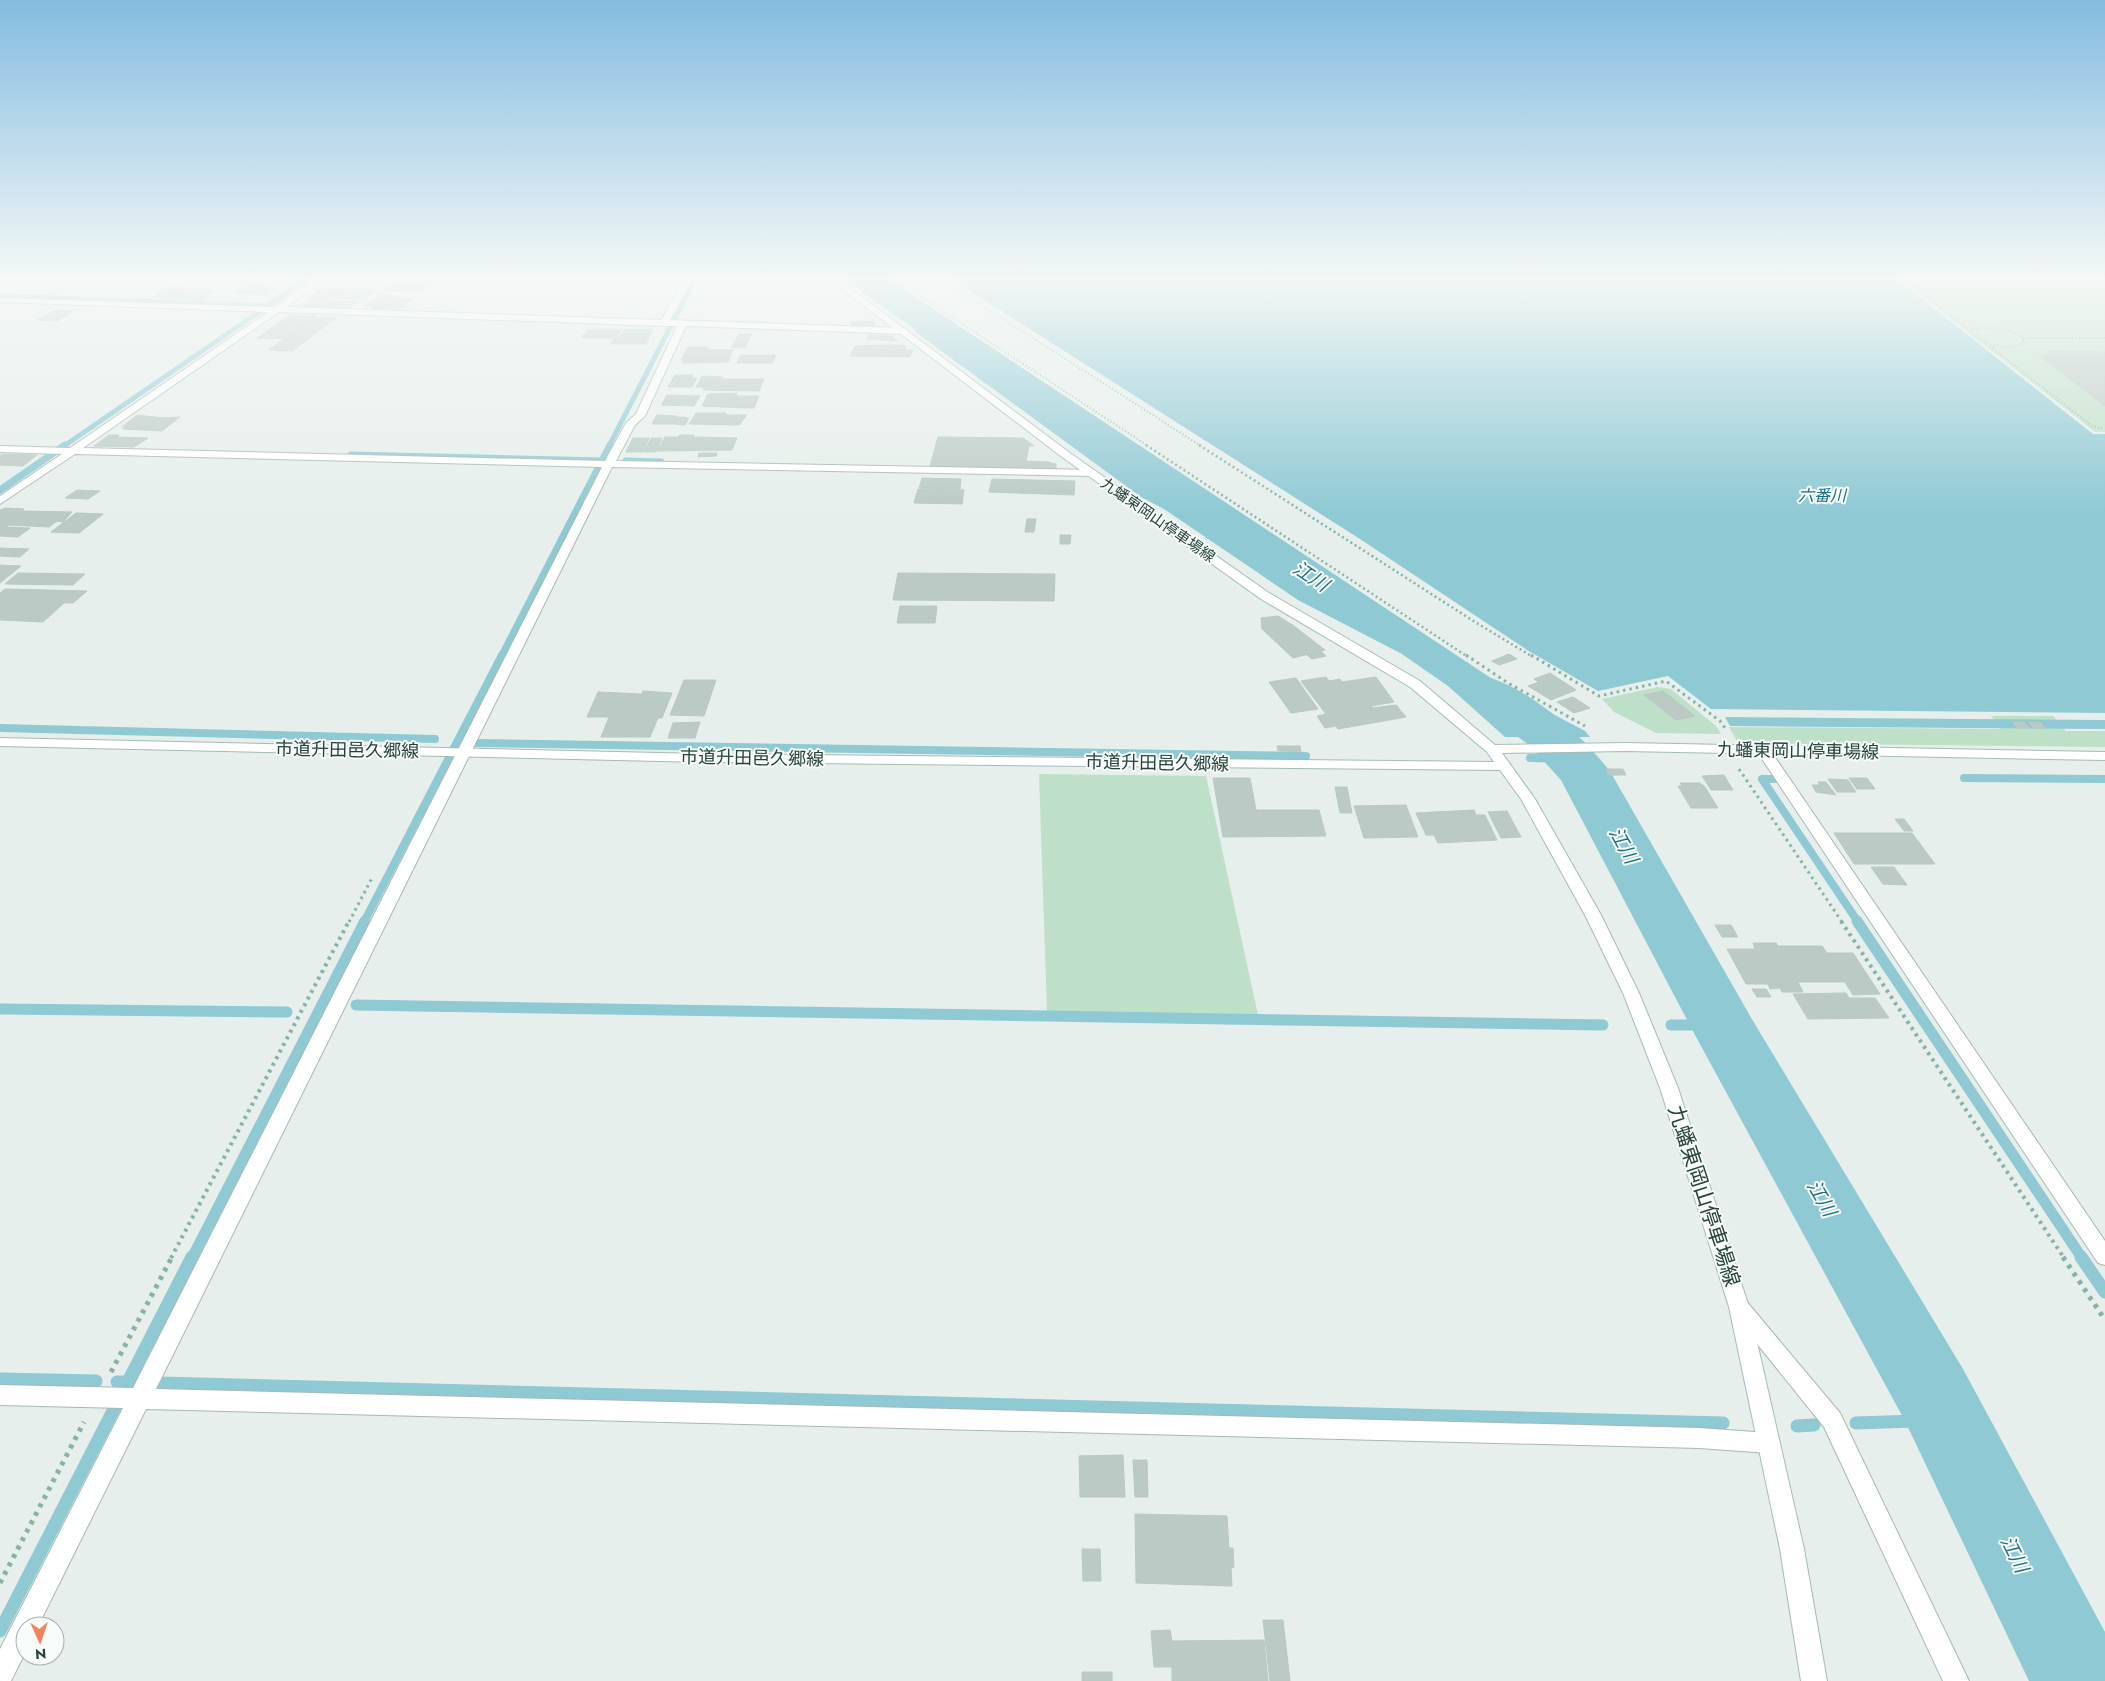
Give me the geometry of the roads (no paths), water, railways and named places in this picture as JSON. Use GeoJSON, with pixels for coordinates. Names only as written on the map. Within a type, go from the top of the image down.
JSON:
{"type":"FeatureCollection","features":[{"type":"Feature","properties":{"kind":"street"},"geometry":{"type":"LineString","coordinates":[[0,501],[67,451],[200,357]]}},
{"type":"Feature","properties":{"kind":"street"},"geometry":{"type":"LineString","coordinates":[[0,1676],[134,1398],[455,752],[603,464],[631,423],[640,416],[661,357]]}},
{"type":"Feature","properties":{"kind":"street","name":"九蟠東岡山停車場線"},"geometry":{"type":"LineString","coordinates":[[939,357],[1092,473],[1265,596],[1415,684],[1492,749],[1528,799],[1559,852],[1631,993],[1669,1088],[1739,1307],[1792,1549],[1814,1681]]}},
{"type":"Feature","properties":{"kind":"street"},"geometry":{"type":"LineString","coordinates":[[0,449],[603,464],[1092,473]]}},
{"type":"Feature","properties":{"kind":"street","name":"市道升田邑久郷線"},"geometry":{"type":"LineString","coordinates":[[0,742],[702,758],[1505,766]]}},
{"type":"Feature","properties":{"kind":"street","name":"九蟠東岡山停車場線"},"geometry":{"type":"LineString","coordinates":[[1492,749],[1600,747],[2105,756]]}},
{"type":"Feature","properties":{"kind":"street"},"geometry":{"type":"LineString","coordinates":[[1764,750],[2105,1257]]}},
{"type":"Feature","properties":{"kind":"street"},"geometry":{"type":"LineString","coordinates":[[1739,1307],[1832,1420],[1956,1681]]}},
{"type":"Feature","properties":{"kind":"street"},"geometry":{"type":"LineString","coordinates":[[0,1395],[1699,1438],[1768,1443]]}},
{"type":"Feature","properties":{"kind":"water"},"geometry":{"type":"Polygon","coordinates":[[[950,357],[1007,357],[1515,694],[1585,731],[1590,737],[1505,737],[1448,686],[1402,654],[1298,600],[1164,509],[1141,497],[950,357]]]}},
{"type":"Feature","properties":{"kind":"water","name":"六番川"},"geometry":{"type":"Polygon","coordinates":[[[1074,357],[1996,357],[2093,434],[2105,434],[2105,713],[1711,709],[1668,676],[1598,691],[1527,650],[1360,539],[1074,357]]]}},
{"type":"Feature","properties":{"kind":"water"},"geometry":{"type":"Polygon","coordinates":[[[1725,717],[2105,720],[2105,729],[1730,726],[1725,717]]]}},
{"type":"Feature","properties":{"kind":"waterway"},"geometry":{"type":"LineString","coordinates":[[64,446],[193,357]]}},
{"type":"Feature","properties":{"kind":"waterway"},"geometry":{"type":"LineString","coordinates":[[609,446],[655,357]]}},
{"type":"Feature","properties":{"kind":"waterway"},"geometry":{"type":"LineString","coordinates":[[0,490],[65,445]]}},
{"type":"Feature","properties":{"kind":"waterway"},"geometry":{"type":"LineString","coordinates":[[602,461],[610,445]]}},
{"type":"Feature","properties":{"kind":"waterway"},"geometry":{"type":"LineString","coordinates":[[351,455],[602,461]]}},
{"type":"Feature","properties":{"kind":"waterway"},"geometry":{"type":"LineString","coordinates":[[501,657],[602,461]]}},
{"type":"Feature","properties":{"kind":"waterway"},"geometry":{"type":"LineString","coordinates":[[626,461],[661,462]]}},
{"type":"Feature","properties":{"kind":"waterway"},"geometry":{"type":"LineString","coordinates":[[364,922],[502,655]]}},
{"type":"Feature","properties":{"kind":"waterway","name":"江川"},"geometry":{"type":"LineString","coordinates":[[1487,692],[1547,734],[1584,773],[1728,1035],[1934,1395],[2079,1681]]}},
{"type":"Feature","properties":{"kind":"waterway"},"geometry":{"type":"LineString","coordinates":[[0,728],[435,739]]}},
{"type":"Feature","properties":{"kind":"waterway"},"geometry":{"type":"LineString","coordinates":[[475,743],[1306,756]]}},
{"type":"Feature","properties":{"kind":"waterway"},"geometry":{"type":"LineString","coordinates":[[1530,758],[1571,759]]}},
{"type":"Feature","properties":{"kind":"waterway"},"geometry":{"type":"LineString","coordinates":[[1964,778],[2105,779]]}},
{"type":"Feature","properties":{"kind":"waterway"},"geometry":{"type":"LineString","coordinates":[[1775,779],[1762,779],[1858,922]]}},
{"type":"Feature","properties":{"kind":"waterway"},"geometry":{"type":"LineString","coordinates":[[192,1258],[365,921]]}},
{"type":"Feature","properties":{"kind":"waterway"},"geometry":{"type":"LineString","coordinates":[[1857,921],[2082,1258]]}},
{"type":"Feature","properties":{"kind":"waterway"},"geometry":{"type":"LineString","coordinates":[[356,1005],[1603,1025]]}},
{"type":"Feature","properties":{"kind":"waterway"},"geometry":{"type":"LineString","coordinates":[[0,1009],[287,1012]]}},
{"type":"Feature","properties":{"kind":"waterway"},"geometry":{"type":"LineString","coordinates":[[1671,1025],[1723,1025]]}},
{"type":"Feature","properties":{"kind":"waterway"},"geometry":{"type":"LineString","coordinates":[[128,1382],[192,1257]]}},
{"type":"Feature","properties":{"kind":"waterway"},"geometry":{"type":"LineString","coordinates":[[2081,1257],[2105,1292]]}},
{"type":"Feature","properties":{"kind":"waterway"},"geometry":{"type":"LineString","coordinates":[[0,1379],[96,1381]]}},
{"type":"Feature","properties":{"kind":"waterway"},"geometry":{"type":"LineString","coordinates":[[117,1382],[128,1382]]}},
{"type":"Feature","properties":{"kind":"waterway"},"geometry":{"type":"LineString","coordinates":[[0,1631],[128,1382]]}},
{"type":"Feature","properties":{"kind":"waterway"},"geometry":{"type":"LineString","coordinates":[[128,1382],[138,1382]]}},
{"type":"Feature","properties":{"kind":"waterway"},"geometry":{"type":"LineString","coordinates":[[160,1383],[1723,1423]]}},
{"type":"Feature","properties":{"kind":"waterway"},"geometry":{"type":"LineString","coordinates":[[1856,1423],[1947,1420]]}},
{"type":"Feature","properties":{"kind":"waterway"},"geometry":{"type":"LineString","coordinates":[[1797,1426],[1814,1425]]}}]}
